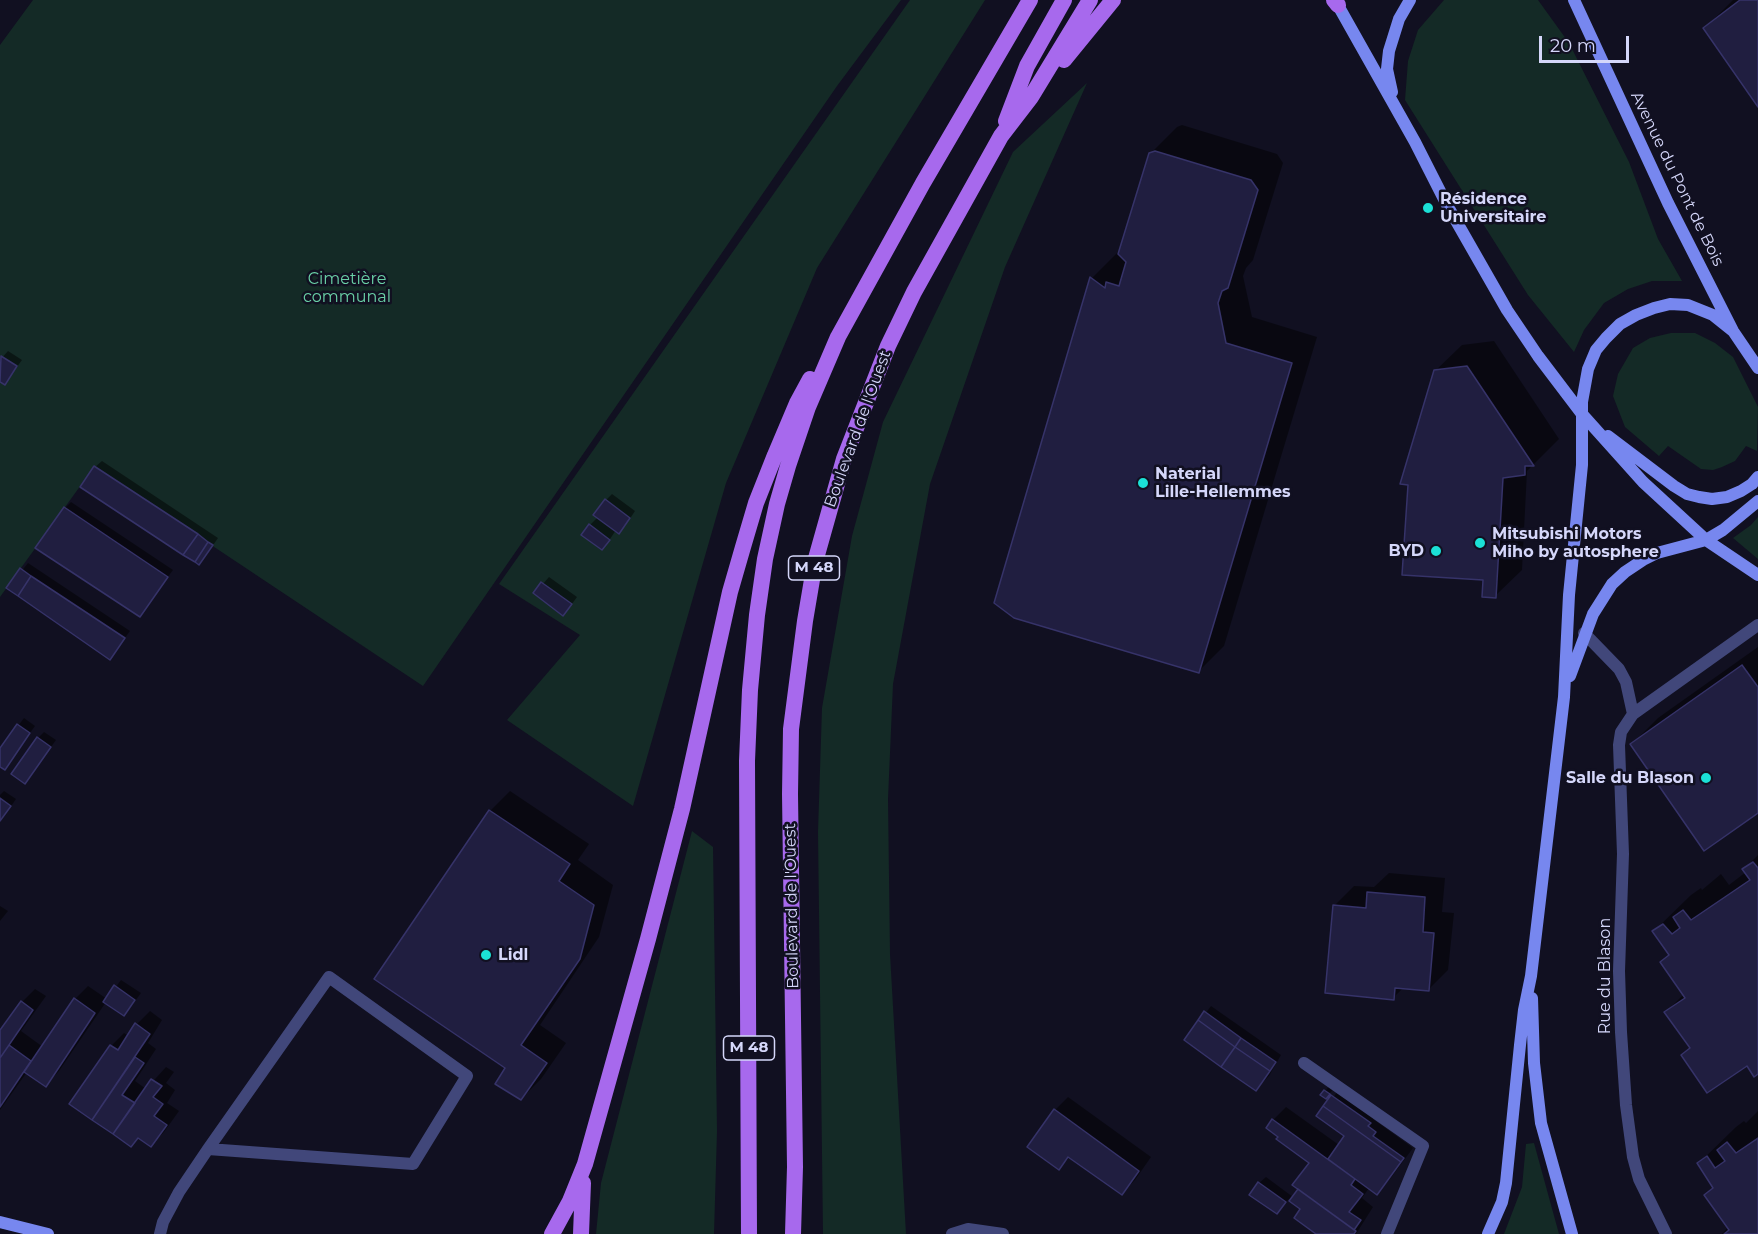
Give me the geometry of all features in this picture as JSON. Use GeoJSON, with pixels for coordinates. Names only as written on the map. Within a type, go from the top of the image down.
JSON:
{"type":"FeatureCollection","features":[{"type":"Feature","properties":{"kind":"main road","name":"M 48"},"geometry":{"type":"LineString","coordinates":[[749,1234],[747,761],[750,690],[765,558],[788,466],[808,407],[838,337],[923,183],[1030,0]]}},
{"type":"Feature","properties":{"kind":"main road"},"geometry":{"type":"LineString","coordinates":[[1000,135],[1027,66],[1064,0]]}},
{"type":"Feature","properties":{"kind":"main road","name":"Boulevard de l'Ouest"},"geometry":{"type":"LineString","coordinates":[[793,1234],[795,1167],[791,729],[815,562],[844,459],[888,346],[914,292],[1000,135],[1031,97],[1090,0]]}},
{"type":"Feature","properties":{"kind":"main road"},"geometry":{"type":"LineString","coordinates":[[1031,97],[1113,0]]}},
{"type":"Feature","properties":{"kind":"main road"},"geometry":{"type":"LineString","coordinates":[[1396,108],[1387,69],[1389,51],[1399,19],[1410,0]]}},
{"type":"Feature","properties":{"kind":"main road"},"geometry":{"type":"LineString","coordinates":[[1563,0],[1588,29]]}},
{"type":"Feature","properties":{"kind":"main road","name":"Avenue du Pont de Bois"},"geometry":{"type":"LineString","coordinates":[[1574,0],[1668,203],[1733,331],[1758,368]]}},
{"type":"Feature","properties":{"kind":"main road"},"geometry":{"type":"LineString","coordinates":[[1336,2],[1447,205],[1507,310],[1538,356],[1582,414],[1643,482],[1707,540],[1758,575]]}},
{"type":"Feature","properties":{"kind":"main road"},"geometry":{"type":"LineString","coordinates":[[1488,1234],[1502,1203],[1506,1183],[1520,1045],[1531,976],[1564,697],[1569,595],[1581,484],[1584,386],[1588,369],[1605,338],[1620,324],[1636,315],[1670,304],[1688,305],[1713,315],[1733,331]]}},
{"type":"Feature","properties":{"kind":"main road"},"geometry":{"type":"LineString","coordinates":[[552,1234],[570,1201],[585,1164],[676,831],[730,592],[756,503],[797,403],[815,370],[838,337]]}},
{"type":"Feature","properties":{"kind":"main road"},"geometry":{"type":"LineString","coordinates":[[1582,414],[1653,471],[1687,494],[1712,499],[1727,497],[1741,491],[1758,477]]}},
{"type":"Feature","properties":{"kind":"main road"},"geometry":{"type":"LineString","coordinates":[[1564,697],[1584,633],[1600,600],[1612,584],[1625,572],[1657,553],[1707,540],[1758,501]]}},
{"type":"Feature","properties":{"kind":"main road"},"geometry":{"type":"LineString","coordinates":[[1531,976],[1533,1048],[1539,1114],[1544,1140],[1572,1234]]}},
{"type":"Feature","properties":{"kind":"main road"},"geometry":{"type":"LineString","coordinates":[[581,1234],[585,1164]]}},
{"type":"Feature","properties":{"kind":"main road"},"geometry":{"type":"LineString","coordinates":[[0,1222],[48,1234]]}},
{"type":"Feature","properties":{"kind":"street","name":"Rue du Blason"},"geometry":{"type":"LineString","coordinates":[[1666,1234],[1639,1179],[1633,1157],[1626,1105],[1619,970],[1623,854],[1619,745],[1621,732],[1633,714],[1758,626]]}},
{"type":"Feature","properties":{"kind":"street"},"geometry":{"type":"LineString","coordinates":[[1584,633],[1619,669],[1626,682],[1633,714]]}},
{"type":"Feature","properties":{"kind":"street"},"geometry":{"type":"LineString","coordinates":[[160,1234],[163,1222],[179,1192],[208,1149],[329,977],[467,1076],[413,1164],[208,1149]]}},
{"type":"Feature","properties":{"kind":"street"},"geometry":{"type":"LineString","coordinates":[[1304,1063],[1423,1146],[1388,1234]]}},
{"type":"Feature","properties":{"kind":"street"},"geometry":{"type":"LineString","coordinates":[[952,1234],[968,1229],[1003,1234]]}},
{"type":"Feature","properties":{"kind":"green space","name":"Cimetière communal"},"geometry":{"type":"Polygon","coordinates":[[[33,0],[901,0],[837,86],[423,686],[94,467],[0,597],[0,45],[33,0]]]}},
{"type":"Feature","properties":{"kind":"green space"},"geometry":{"type":"Polygon","coordinates":[[[910,0],[985,0],[817,268],[726,483],[633,806],[507,720],[580,635],[499,584],[910,0]]]}},
{"type":"Feature","properties":{"kind":"green space"},"geometry":{"type":"Polygon","coordinates":[[[1444,0],[1538,0],[1569,43],[1629,162],[1658,239],[1682,281],[1652,281],[1628,289],[1604,303],[1584,330],[1574,352],[1528,295],[1405,100],[1408,61],[1418,30],[1444,0]]]}},
{"type":"Feature","properties":{"kind":"green space"},"geometry":{"type":"Polygon","coordinates":[[[1087,83],[1005,267],[930,484],[893,684],[888,799],[890,954],[906,1234],[823,1234],[818,832],[822,708],[852,536],[883,422],[1013,152],[1087,83]]]}},
{"type":"Feature","properties":{"kind":"green space"},"geometry":{"type":"Polygon","coordinates":[[[1671,333],[1695,333],[1715,343],[1733,357],[1758,407],[1757,451],[1746,446],[1735,461],[1713,470],[1701,469],[1668,446],[1659,456],[1625,427],[1613,396],[1618,374],[1633,348],[1650,338],[1671,333]]]}},
{"type":"Feature","properties":{"kind":"green space"},"geometry":{"type":"Polygon","coordinates":[[[1758,517],[1758,559],[1733,538],[1758,517]]]}},
{"type":"Feature","properties":{"kind":"green space"},"geometry":{"type":"Polygon","coordinates":[[[692,831],[713,847],[717,1131],[714,1234],[596,1234],[601,1183],[692,831]]]}},
{"type":"Feature","properties":{"kind":"green space"},"geometry":{"type":"Polygon","coordinates":[[[1534,1143],[1559,1234],[1504,1234],[1522,1187],[1526,1144],[1534,1143]]]}},
{"type":"Feature","properties":{"kind":"building"},"geometry":{"type":"Polygon","coordinates":[[[1740,0],[1758,0],[1758,107],[1703,28],[1740,0]]]}},
{"type":"Feature","properties":{"kind":"building","name":"Naterial Lille-Hellemmes"},"geometry":{"type":"Polygon","coordinates":[[[1155,151],[1251,180],[1258,190],[1228,288],[1222,291],[1218,303],[1226,343],[1292,363],[1199,673],[1014,618],[994,603],[1090,277],[1105,288],[1106,282],[1119,286],[1126,262],[1118,254],[1149,153],[1155,151]]]}},
{"type":"Feature","properties":{"kind":"building"},"geometry":{"type":"Polygon","coordinates":[[[1,356],[17,366],[5,385],[0,382],[1,356]]]}},
{"type":"Feature","properties":{"kind":"building"},"geometry":{"type":"Polygon","coordinates":[[[1467,366],[1534,466],[1525,466],[1525,475],[1503,478],[1496,598],[1482,597],[1483,580],[1402,575],[1408,485],[1400,484],[1434,370],[1467,366]]]}},
{"type":"Feature","properties":{"kind":"building"},"geometry":{"type":"Polygon","coordinates":[[[94,466],[198,534],[183,555],[80,487],[94,466]]]}},
{"type":"Feature","properties":{"kind":"building"},"geometry":{"type":"Polygon","coordinates":[[[605,499],[630,518],[619,534],[593,515],[605,499]]]}},
{"type":"Feature","properties":{"kind":"building"},"geometry":{"type":"Polygon","coordinates":[[[64,507],[168,577],[140,617],[35,548],[64,507]]]}},
{"type":"Feature","properties":{"kind":"building"},"geometry":{"type":"Polygon","coordinates":[[[589,524],[610,540],[602,550],[581,535],[589,524]]]}},
{"type":"Feature","properties":{"kind":"building"},"geometry":{"type":"Polygon","coordinates":[[[198,534],[208,542],[195,562],[183,555],[198,534]]]}},
{"type":"Feature","properties":{"kind":"building"},"geometry":{"type":"Polygon","coordinates":[[[208,542],[213,545],[199,565],[195,562],[208,542]]]}},
{"type":"Feature","properties":{"kind":"building"},"geometry":{"type":"Polygon","coordinates":[[[20,568],[31,576],[18,596],[6,588],[20,568]]]}},
{"type":"Feature","properties":{"kind":"building"},"geometry":{"type":"Polygon","coordinates":[[[31,576],[125,638],[110,660],[18,596],[31,576]]]}},
{"type":"Feature","properties":{"kind":"building"},"geometry":{"type":"Polygon","coordinates":[[[541,582],[572,604],[563,616],[533,593],[541,582]]]}},
{"type":"Feature","properties":{"kind":"building","name":"Salle du Blason"},"geometry":{"type":"Polygon","coordinates":[[[1742,665],[1758,687],[1758,813],[1704,851],[1630,744],[1742,665]]]}},
{"type":"Feature","properties":{"kind":"building"},"geometry":{"type":"Polygon","coordinates":[[[17,724],[30,733],[5,770],[0,767],[0,748],[17,724]]]}},
{"type":"Feature","properties":{"kind":"building"},"geometry":{"type":"Polygon","coordinates":[[[37,737],[51,747],[25,784],[11,774],[37,737]]]}},
{"type":"Feature","properties":{"kind":"building"},"geometry":{"type":"Polygon","coordinates":[[[0,798],[11,806],[0,821],[0,798]]]}},
{"type":"Feature","properties":{"kind":"building","name":"Lidl"},"geometry":{"type":"Polygon","coordinates":[[[489,810],[570,864],[559,881],[594,905],[580,959],[521,1045],[547,1063],[521,1100],[495,1084],[505,1068],[374,979],[489,810]]]}},
{"type":"Feature","properties":{"kind":"building"},"geometry":{"type":"Polygon","coordinates":[[[1753,862],[1758,868],[1758,1074],[1754,1077],[1747,1066],[1707,1093],[1681,1055],[1690,1048],[1664,1012],[1685,998],[1660,962],[1669,955],[1652,931],[1663,924],[1672,934],[1680,928],[1673,917],[1683,910],[1691,920],[1750,880],[1742,869],[1753,862]]]}},
{"type":"Feature","properties":{"kind":"building"},"geometry":{"type":"Polygon","coordinates":[[[1367,892],[1425,897],[1423,932],[1434,933],[1429,991],[1395,988],[1394,1000],[1325,993],[1333,905],[1366,908],[1367,892]]]}},
{"type":"Feature","properties":{"kind":"building"},"geometry":{"type":"Polygon","coordinates":[[[114,985],[135,1000],[124,1016],[103,1002],[114,985]]]}},
{"type":"Feature","properties":{"kind":"building"},"geometry":{"type":"Polygon","coordinates":[[[74,998],[95,1013],[46,1087],[24,1072],[74,998]]]}},
{"type":"Feature","properties":{"kind":"building"},"geometry":{"type":"Polygon","coordinates":[[[21,1001],[33,1010],[0,1058],[0,1030],[21,1001]]]}},
{"type":"Feature","properties":{"kind":"building"},"geometry":{"type":"Polygon","coordinates":[[[1204,1011],[1241,1038],[1235,1047],[1198,1020],[1204,1011]]]}},
{"type":"Feature","properties":{"kind":"building"},"geometry":{"type":"Polygon","coordinates":[[[1198,1020],[1235,1047],[1221,1067],[1184,1040],[1198,1020]]]}},
{"type":"Feature","properties":{"kind":"building"},"geometry":{"type":"Polygon","coordinates":[[[135,1023],[150,1034],[92,1120],[69,1104],[110,1045],[118,1050],[135,1023]]]}},
{"type":"Feature","properties":{"kind":"building"},"geometry":{"type":"Polygon","coordinates":[[[1241,1038],[1276,1062],[1270,1071],[1235,1047],[1241,1038]]]}},
{"type":"Feature","properties":{"kind":"building"},"geometry":{"type":"Polygon","coordinates":[[[9,1045],[31,1061],[0,1107],[0,1058],[9,1045]]]}},
{"type":"Feature","properties":{"kind":"building"},"geometry":{"type":"Polygon","coordinates":[[[1235,1047],[1270,1071],[1256,1091],[1221,1067],[1235,1047]]]}},
{"type":"Feature","properties":{"kind":"building"},"geometry":{"type":"Polygon","coordinates":[[[135,1057],[144,1063],[122,1095],[135,1103],[113,1134],[92,1120],[135,1057]]]}},
{"type":"Feature","properties":{"kind":"building"},"geometry":{"type":"Polygon","coordinates":[[[151,1079],[162,1086],[153,1097],[163,1104],[154,1116],[167,1125],[151,1147],[138,1138],[131,1147],[113,1134],[151,1079]]]}},
{"type":"Feature","properties":{"kind":"building"},"geometry":{"type":"Polygon","coordinates":[[[1324,1090],[1330,1094],[1326,1099],[1320,1095],[1324,1090]]]}},
{"type":"Feature","properties":{"kind":"building"},"geometry":{"type":"Polygon","coordinates":[[[1331,1095],[1371,1123],[1368,1126],[1376,1132],[1373,1136],[1404,1158],[1401,1162],[1323,1106],[1331,1095]]]}},
{"type":"Feature","properties":{"kind":"building"},"geometry":{"type":"Polygon","coordinates":[[[1323,1106],[1401,1162],[1377,1195],[1328,1159],[1344,1136],[1316,1116],[1323,1106]]]}},
{"type":"Feature","properties":{"kind":"building"},"geometry":{"type":"Polygon","coordinates":[[[1054,1109],[1139,1171],[1122,1195],[1068,1157],[1059,1170],[1027,1147],[1054,1109]]]}},
{"type":"Feature","properties":{"kind":"building"},"geometry":{"type":"Polygon","coordinates":[[[1272,1119],[1355,1179],[1351,1185],[1363,1194],[1349,1212],[1361,1220],[1354,1230],[1292,1185],[1309,1163],[1276,1139],[1278,1137],[1266,1128],[1272,1119]]]}},
{"type":"Feature","properties":{"kind":"building"},"geometry":{"type":"Polygon","coordinates":[[[1758,1138],[1758,1234],[1724,1234],[1729,1230],[1704,1195],[1713,1188],[1697,1163],[1707,1156],[1715,1168],[1725,1161],[1717,1150],[1727,1142],[1736,1153],[1758,1138]]]}},
{"type":"Feature","properties":{"kind":"building"},"geometry":{"type":"Polygon","coordinates":[[[1258,1182],[1286,1202],[1277,1214],[1249,1195],[1258,1182]]]}},
{"type":"Feature","properties":{"kind":"building"},"geometry":{"type":"Polygon","coordinates":[[[1298,1189],[1356,1231],[1354,1234],[1316,1234],[1294,1218],[1300,1209],[1289,1201],[1298,1189]]]}},
{"type":"Feature","properties":{"kind":"place","name":"Résidence Universitaire"},"geometry":{"type":"Point","coordinates":[1428,208]}},
{"type":"Feature","properties":{"kind":"place","name":"Naterial Lille-Hellemmes"},"geometry":{"type":"Point","coordinates":[1143,483]}},
{"type":"Feature","properties":{"kind":"place","name":"Mitsubishi Motors Miho by autosphere"},"geometry":{"type":"Point","coordinates":[1480,543]}},
{"type":"Feature","properties":{"kind":"place","name":"BYD"},"geometry":{"type":"Point","coordinates":[1436,551]}},
{"type":"Feature","properties":{"kind":"place","name":"Salle du Blason"},"geometry":{"type":"Point","coordinates":[1706,778]}},
{"type":"Feature","properties":{"kind":"place","name":"Lidl"},"geometry":{"type":"Point","coordinates":[486,955]}}]}
